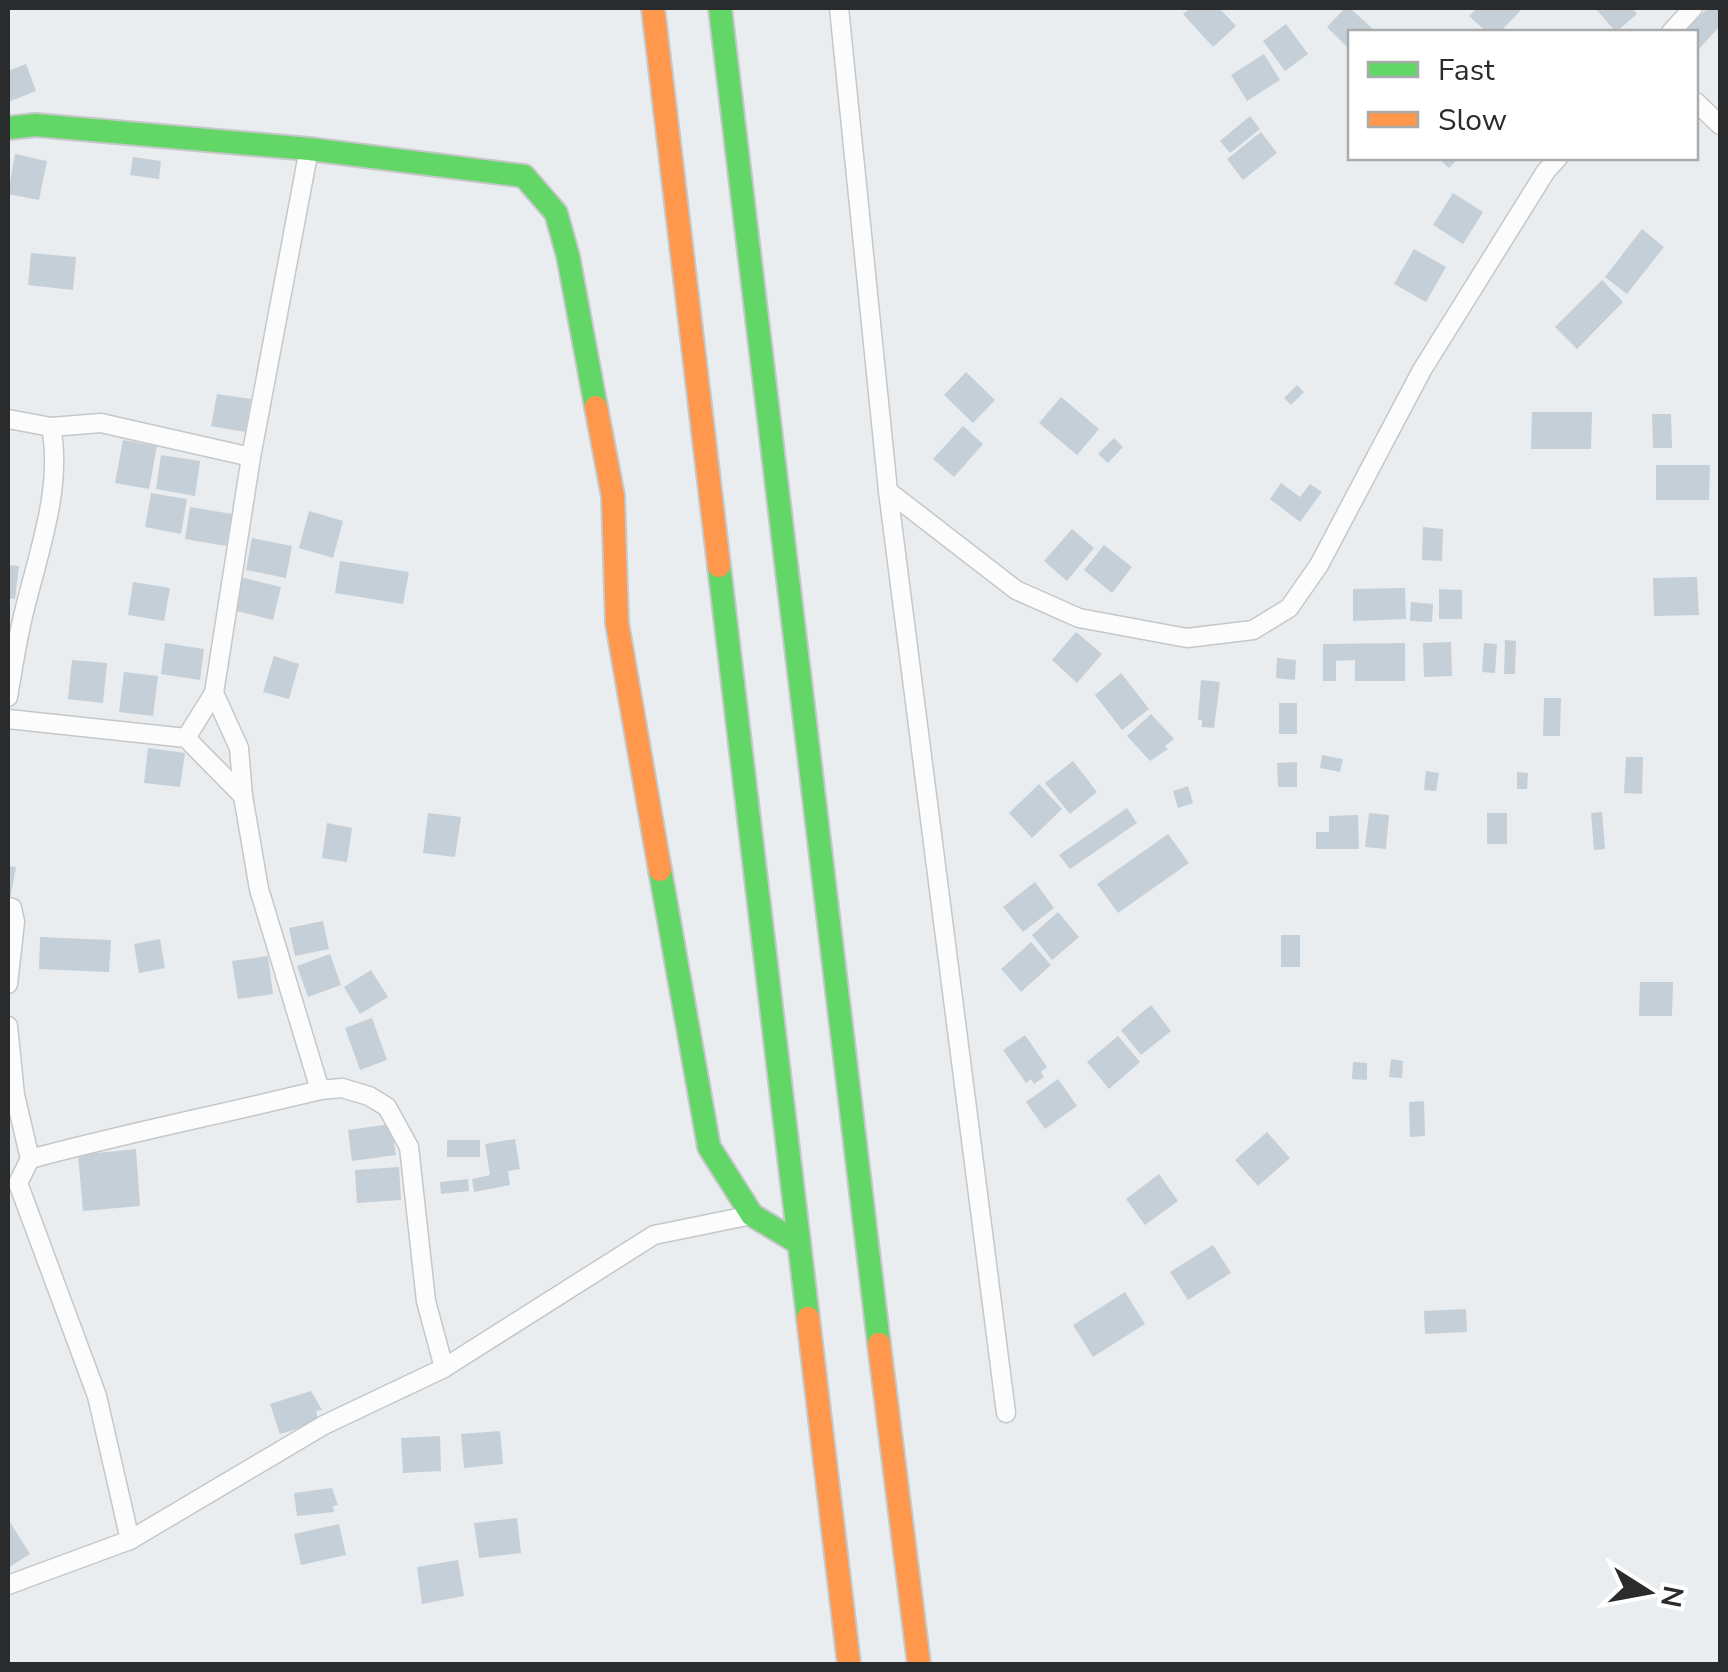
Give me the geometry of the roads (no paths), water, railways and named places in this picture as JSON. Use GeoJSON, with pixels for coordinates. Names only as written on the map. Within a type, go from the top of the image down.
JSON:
{"type":"FeatureCollection","features":[{"type":"Feature","properties":{"kind":"main road"},"geometry":{"type":"LineString","coordinates":[[653,8],[848,1664]]}},
{"type":"Feature","properties":{"kind":"main road"},"geometry":{"type":"LineString","coordinates":[[720,8],[919,1664]]}},
{"type":"Feature","properties":{"kind":"main road"},"geometry":{"type":"LineString","coordinates":[[8,128],[36,124],[309,148],[524,176],[556,213],[568,256],[613,496],[617,622],[708,1147],[752,1216],[797,1242]]}},
{"type":"Feature","properties":{"kind":"street"},"geometry":{"type":"LineString","coordinates":[[839,8],[888,491],[1006,1413]]}},
{"type":"Feature","properties":{"kind":"street"},"geometry":{"type":"LineString","coordinates":[[1666,8],[1675,28],[1693,8]]}},
{"type":"Feature","properties":{"kind":"street"},"geometry":{"type":"LineString","coordinates":[[1698,104],[1720,126]]}},
{"type":"Feature","properties":{"kind":"street"},"geometry":{"type":"LineString","coordinates":[[186,738],[214,693],[251,457],[309,148]]}},
{"type":"Feature","properties":{"kind":"street"},"geometry":{"type":"LineString","coordinates":[[888,491],[1016,590],[1079,618],[1186,638],[1253,630],[1289,608],[1319,565],[1422,370],[1556,160]]}},
{"type":"Feature","properties":{"kind":"street"},"geometry":{"type":"LineString","coordinates":[[8,419],[51,426],[101,423],[251,457]]}},
{"type":"Feature","properties":{"kind":"street"},"geometry":{"type":"LineString","coordinates":[[8,697],[14,629],[50,507],[54,442],[51,426]]}},
{"type":"Feature","properties":{"kind":"street"},"geometry":{"type":"LineString","coordinates":[[214,693],[239,748],[259,888],[320,1090]]}},
{"type":"Feature","properties":{"kind":"street"},"geometry":{"type":"LineString","coordinates":[[8,719],[186,738],[244,796]]}},
{"type":"Feature","properties":{"kind":"street"},"geometry":{"type":"LineString","coordinates":[[8,907],[12,908],[14,922],[8,984]]}},
{"type":"Feature","properties":{"kind":"street"},"geometry":{"type":"LineString","coordinates":[[8,1026],[15,1095],[30,1158]]}},
{"type":"Feature","properties":{"kind":"street"},"geometry":{"type":"LineString","coordinates":[[130,1540],[96,1396],[12,1186],[30,1158],[320,1090],[342,1088],[369,1096],[387,1107],[408,1148],[426,1301],[444,1368]]}},
{"type":"Feature","properties":{"kind":"street"},"geometry":{"type":"LineString","coordinates":[[8,1585],[130,1540],[324,1425],[444,1368],[654,1235],[752,1216]]}}]}
